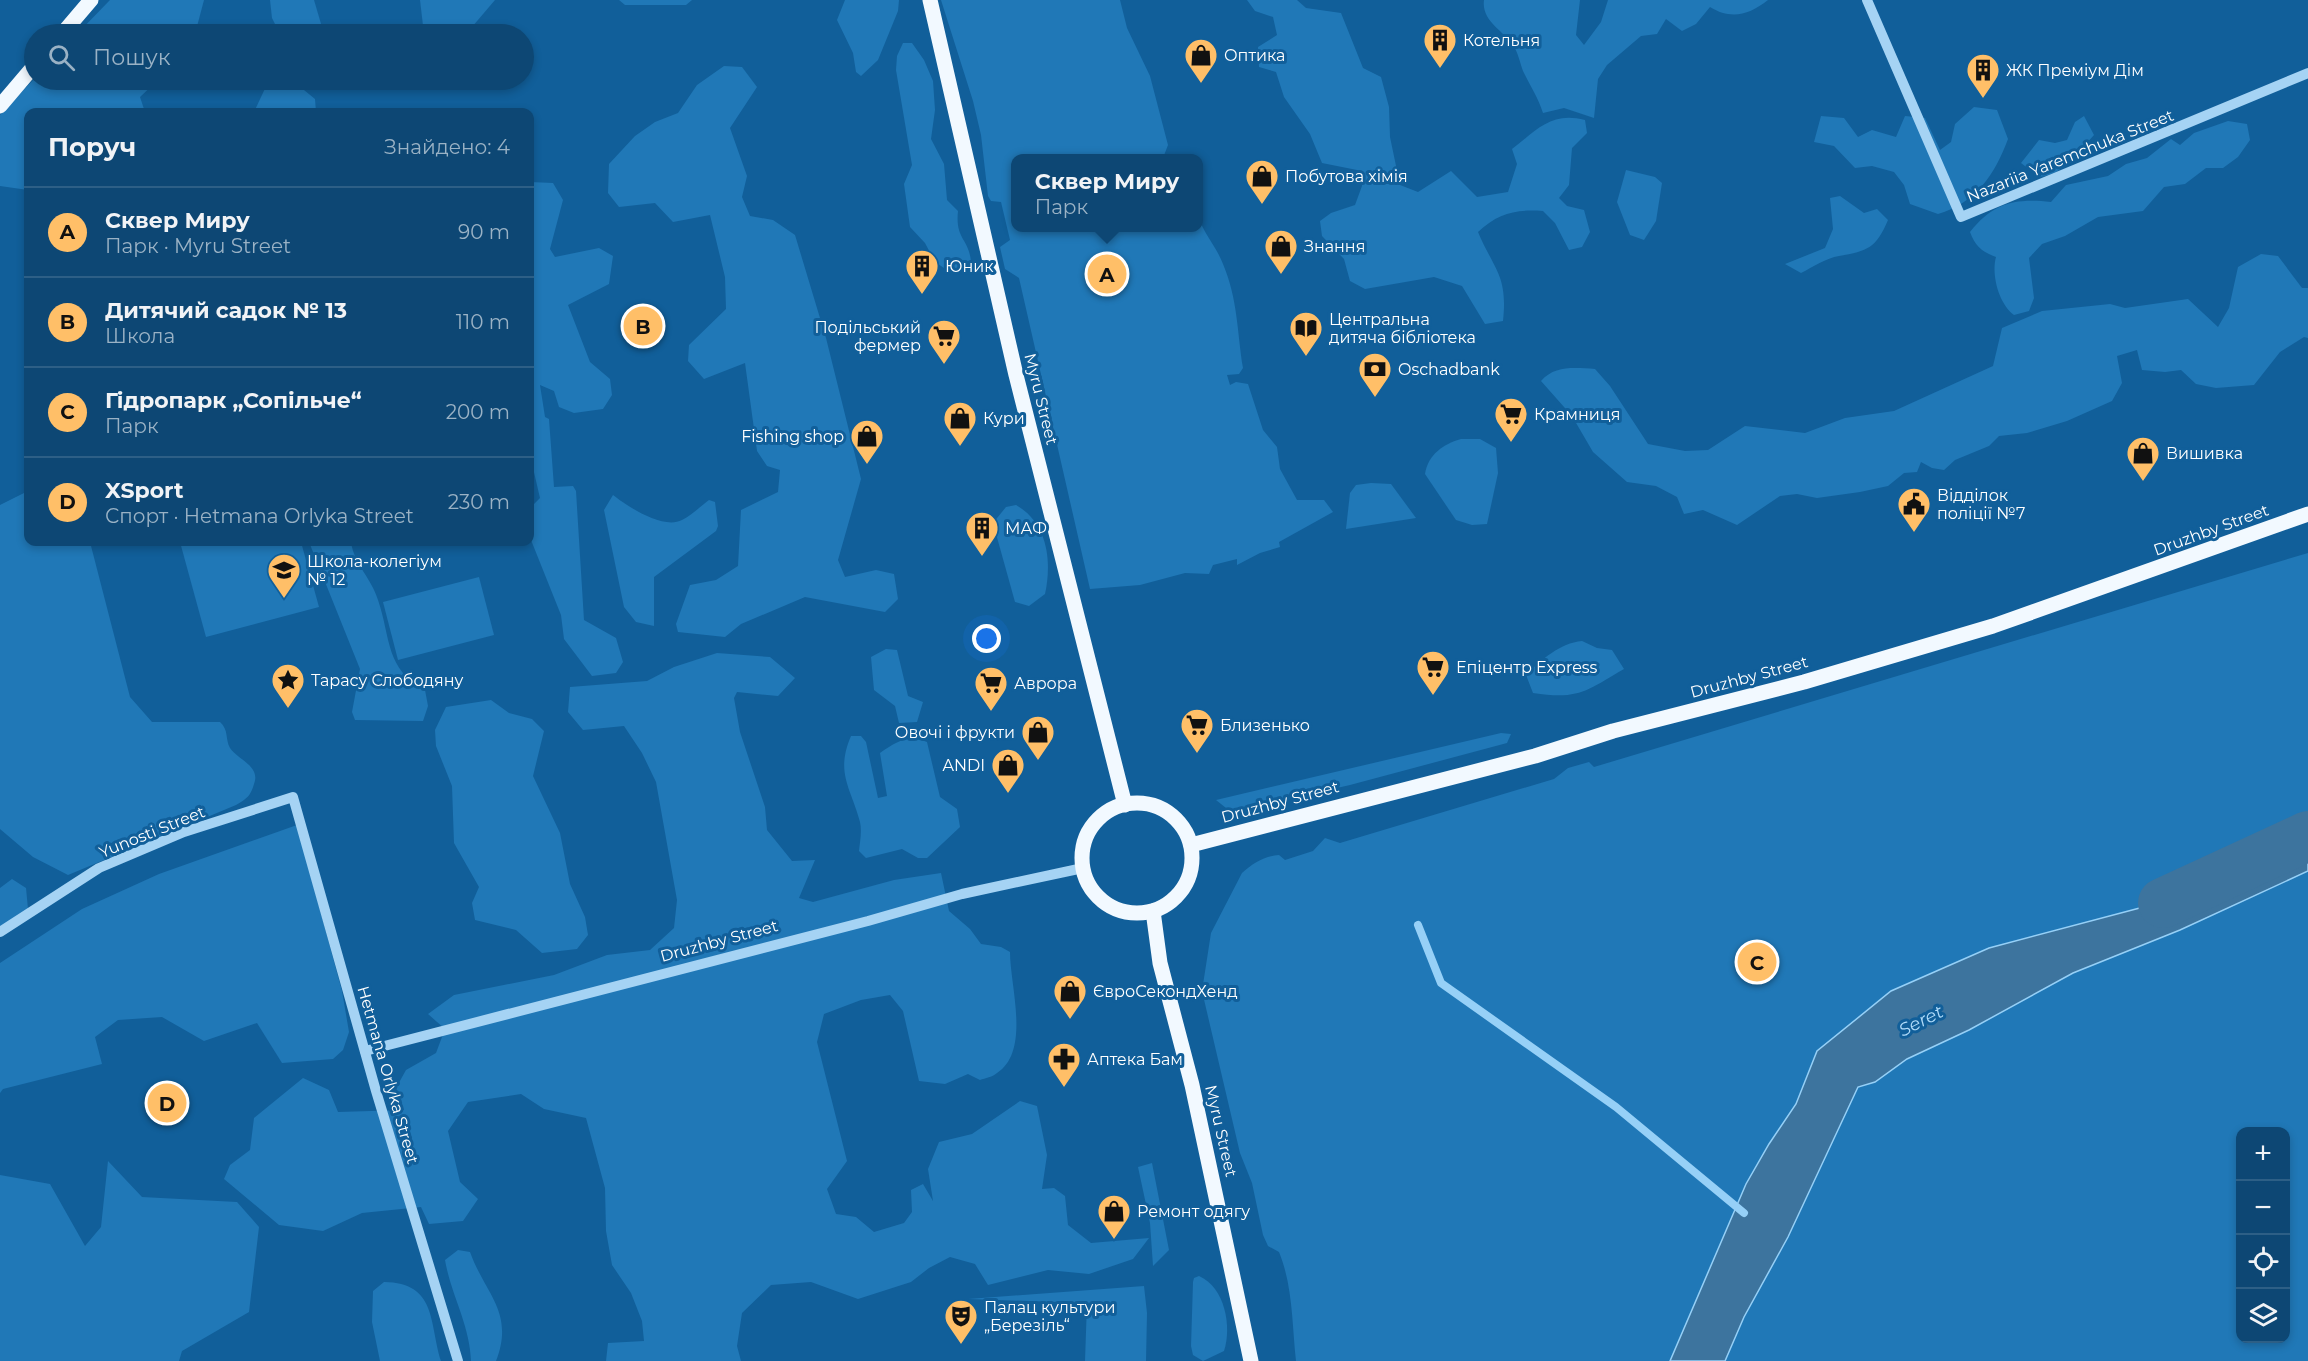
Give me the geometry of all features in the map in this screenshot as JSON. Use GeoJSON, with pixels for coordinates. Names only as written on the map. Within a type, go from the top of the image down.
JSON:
{"type":"FeatureCollection","features":[{"type":"Feature","properties":{"kind":"main road"},"geometry":{"type":"LineString","coordinates":[[71,24],[91,0]]}},
{"type":"Feature","properties":{"kind":"main road","name":"Myru Street"},"geometry":{"type":"LineString","coordinates":[[930,0],[1016,375],[1125,805]]}},
{"type":"Feature","properties":{"kind":"main road"},"geometry":{"type":"LineString","coordinates":[[0,105],[24,77]]}},
{"type":"Feature","properties":{"kind":"main road","name":"Druzhby Street"},"geometry":{"type":"LineString","coordinates":[[1191,845],[1535,756],[1614,731],[1804,682],[1993,627],[2308,514]]}},
{"type":"Feature","properties":{"kind":"main road"},"geometry":{"type":"LineString","coordinates":[[1137,803],[1155,806],[1171,814],[1183,828],[1191,845],[1192,863],[1187,881],[1177,897],[1153,911],[1126,912],[1109,906],[1096,894],[1083,868],[1084,844],[1091,827],[1104,814],[1125,805],[1137,803]]}},
{"type":"Feature","properties":{"kind":"main road","name":"Myru Street"},"geometry":{"type":"LineString","coordinates":[[1153,911],[1160,963],[1195,1096],[1251,1361]]}},
{"type":"Feature","properties":{"kind":"street","name":"Nazariia Yaremchuka Street"},"geometry":{"type":"LineString","coordinates":[[1867,0],[1961,217],[2308,73]]}},
{"type":"Feature","properties":{"kind":"street","name":"Yunosti Street"},"geometry":{"type":"LineString","coordinates":[[0,932],[99,868],[184,832],[293,797]]}},
{"type":"Feature","properties":{"kind":"street","name":"Hetmana Orlyka Street"},"geometry":{"type":"LineString","coordinates":[[293,797],[364,1051],[458,1361]]}},
{"type":"Feature","properties":{"kind":"street","name":"Druzhby Street"},"geometry":{"type":"LineString","coordinates":[[364,1051],[810,936],[962,894],[1083,868]]}},
{"type":"Feature","properties":{"kind":"shaded area"},"geometry":{"type":"Polygon","coordinates":[[[110,0],[204,0],[198,24],[87,24],[110,0]]]}},
{"type":"Feature","properties":{"kind":"shaded area"},"geometry":{"type":"Polygon","coordinates":[[[270,0],[314,0],[321,24],[275,24],[270,0]]]}},
{"type":"Feature","properties":{"kind":"shaded area"},"geometry":{"type":"Polygon","coordinates":[[[420,0],[495,0],[475,24],[423,24],[420,0]]]}},
{"type":"Feature","properties":{"kind":"shaded area"},"geometry":{"type":"Polygon","coordinates":[[[619,0],[692,0],[686,5],[625,5],[619,0]]]}},
{"type":"Feature","properties":{"kind":"shaded area"},"geometry":{"type":"Polygon","coordinates":[[[845,0],[899,0],[898,11],[878,60],[861,76],[856,72],[853,53],[837,20],[845,0]]]}},
{"type":"Feature","properties":{"kind":"shaded area"},"geometry":{"type":"Polygon","coordinates":[[[941,0],[1120,0],[1127,28],[1150,76],[1168,145],[1165,154],[1011,154],[1011,232],[1203,232],[1203,229],[1223,264],[1234,303],[1243,368],[1239,374],[1227,375],[1230,385],[1236,382],[1248,384],[1263,430],[1277,447],[1280,469],[1297,500],[1324,500],[1333,512],[1279,542],[1280,547],[1260,553],[1237,565],[1237,559],[1213,565],[1209,574],[1185,573],[1140,585],[1090,589],[1019,278],[1005,269],[1000,247],[1010,240],[1001,202],[991,201],[988,196],[981,135],[973,101],[941,0]]]}},
{"type":"Feature","properties":{"kind":"shaded area"},"geometry":{"type":"Polygon","coordinates":[[[1247,0],[1297,0],[1306,8],[1341,13],[1363,68],[1381,77],[1389,107],[1390,137],[1400,185],[1418,192],[1451,171],[1477,197],[1508,192],[1517,164],[1512,149],[1537,129],[1554,120],[1573,118],[1585,120],[1587,133],[1572,148],[1569,185],[1559,198],[1567,206],[1584,210],[1590,232],[1582,247],[1569,250],[1555,223],[1543,211],[1524,211],[1500,216],[1485,226],[1478,232],[1502,283],[1504,306],[1503,321],[1485,324],[1462,286],[1434,277],[1365,289],[1350,281],[1344,259],[1322,236],[1320,221],[1331,213],[1355,205],[1362,186],[1362,171],[1322,163],[1310,134],[1284,97],[1276,72],[1259,67],[1258,47],[1277,35],[1273,17],[1255,11],[1247,0]]]}},
{"type":"Feature","properties":{"kind":"shaded area"},"geometry":{"type":"Polygon","coordinates":[[[1484,0],[1580,0],[1576,35],[1584,45],[1601,22],[1608,0],[1768,0],[1740,14],[1725,14],[1710,7],[1696,24],[1682,31],[1666,19],[1657,34],[1641,36],[1607,65],[1598,79],[1594,118],[1564,108],[1543,113],[1515,48],[1489,20],[1484,0]]]}},
{"type":"Feature","properties":{"kind":"shaded area"},"geometry":{"type":"Polygon","coordinates":[[[903,43],[912,43],[924,60],[933,81],[935,110],[931,139],[944,164],[947,200],[958,211],[958,228],[970,254],[971,262],[963,271],[947,270],[935,262],[925,243],[910,227],[904,184],[912,165],[896,70],[897,56],[903,43]]]}},
{"type":"Feature","properties":{"kind":"shaded area"},"geometry":{"type":"Polygon","coordinates":[[[724,66],[742,67],[757,87],[730,128],[747,176],[742,197],[750,216],[773,220],[795,235],[826,338],[861,479],[838,560],[845,577],[876,570],[894,574],[898,599],[885,612],[805,597],[741,624],[725,637],[678,632],[676,624],[690,585],[716,580],[738,566],[741,510],[778,492],[780,470],[767,466],[757,451],[745,363],[704,379],[688,361],[689,345],[726,309],[725,277],[710,215],[673,222],[655,203],[619,207],[608,193],[609,164],[635,136],[655,122],[678,113],[697,85],[724,66]]]}},
{"type":"Feature","properties":{"kind":"shaded area"},"geometry":{"type":"Polygon","coordinates":[[[24,90],[147,90],[140,97],[144,108],[24,108],[24,189],[0,186],[0,115],[24,90]]]}},
{"type":"Feature","properties":{"kind":"shaded area"},"geometry":{"type":"Polygon","coordinates":[[[264,90],[304,90],[315,99],[316,108],[256,108],[264,90]]]}},
{"type":"Feature","properties":{"kind":"shaded area"},"geometry":{"type":"Polygon","coordinates":[[[1974,107],[1997,110],[2008,139],[1997,164],[1982,186],[1963,203],[1938,214],[1910,204],[1904,185],[1894,172],[1872,166],[1855,168],[1834,146],[1814,142],[1821,116],[1844,118],[1858,137],[1872,130],[1896,137],[1905,116],[1925,118],[1940,150],[1951,142],[1955,124],[1974,107]]]}},
{"type":"Feature","properties":{"kind":"shaded area"},"geometry":{"type":"Polygon","coordinates":[[[2084,116],[2094,135],[2063,167],[2056,172],[2039,177],[2021,163],[2039,140],[2055,143],[2067,140],[2075,122],[2084,116]]]}},
{"type":"Feature","properties":{"kind":"shaded area"},"geometry":{"type":"Polygon","coordinates":[[[2228,121],[2247,124],[2250,140],[2238,157],[2223,168],[2206,168],[2185,184],[2164,187],[2143,211],[2098,217],[2065,236],[2042,244],[2029,258],[2034,298],[2029,311],[2014,315],[2009,310],[2000,297],[1998,289],[1995,272],[1996,257],[1980,248],[1970,232],[1987,215],[2016,202],[2051,202],[2066,185],[2108,176],[2126,164],[2147,158],[2171,139],[2180,145],[2194,133],[2228,121]]]}},
{"type":"Feature","properties":{"kind":"shaded area"},"geometry":{"type":"Polygon","coordinates":[[[1626,170],[1655,177],[1662,183],[1656,221],[1644,240],[1630,235],[1617,202],[1626,170]]]}},
{"type":"Feature","properties":{"kind":"shaded area"},"geometry":{"type":"Polygon","coordinates":[[[534,182],[553,183],[563,200],[550,249],[555,257],[599,248],[613,256],[609,284],[568,305],[590,362],[610,379],[612,395],[603,409],[574,413],[559,407],[554,391],[540,385],[545,417],[549,419],[554,487],[573,486],[576,491],[584,620],[616,638],[623,662],[616,673],[592,676],[564,639],[561,615],[533,546],[534,504],[540,498],[534,472],[534,182]]]}},
{"type":"Feature","properties":{"kind":"shaded area"},"geometry":{"type":"Polygon","coordinates":[[[1840,196],[1864,213],[1877,209],[1888,220],[1875,242],[1864,250],[1834,257],[1801,273],[1785,264],[1825,248],[1833,229],[1830,198],[1840,196]]]}},
{"type":"Feature","properties":{"kind":"shaded area"},"geometry":{"type":"Polygon","coordinates":[[[2261,254],[2278,256],[2302,288],[2308,288],[2308,338],[2304,337],[2280,352],[2254,385],[2216,388],[2196,384],[2181,370],[2165,372],[2142,370],[2137,350],[2117,356],[2122,383],[2112,401],[2067,421],[2027,433],[1999,436],[1989,446],[1955,460],[1944,470],[1932,468],[1921,462],[1917,472],[1904,473],[1888,486],[1817,498],[1797,494],[1780,496],[1737,525],[1703,510],[1684,514],[1677,497],[1656,486],[1627,482],[1593,452],[1572,416],[1541,381],[1559,370],[1595,369],[1610,386],[1648,444],[1685,451],[1708,450],[1745,426],[1805,433],[1845,418],[1894,411],[1993,366],[2002,328],[2042,311],[2110,304],[2125,308],[2188,299],[2218,327],[2229,308],[2238,267],[2261,254]]]}},
{"type":"Feature","properties":{"kind":"shaded area"},"geometry":{"type":"Polygon","coordinates":[[[1461,439],[1480,439],[1496,448],[1498,473],[1487,524],[1472,525],[1456,520],[1425,474],[1433,455],[1461,439]]]}},
{"type":"Feature","properties":{"kind":"shaded area"},"geometry":{"type":"Polygon","coordinates":[[[1391,484],[1416,518],[1346,529],[1350,493],[1356,485],[1391,484]]]}},
{"type":"Feature","properties":{"kind":"shaded area"},"geometry":{"type":"Polygon","coordinates":[[[24,493],[24,546],[91,546],[130,697],[152,722],[220,722],[225,728],[230,748],[254,772],[253,788],[246,799],[68,875],[33,857],[0,829],[0,505],[24,493]]]}},
{"type":"Feature","properties":{"kind":"shaded area"},"geometry":{"type":"Polygon","coordinates":[[[613,495],[646,515],[665,522],[682,520],[709,500],[715,502],[718,526],[716,531],[654,577],[654,626],[636,622],[624,607],[604,510],[613,495]]]}},
{"type":"Feature","properties":{"kind":"shaded area"},"geometry":{"type":"Polygon","coordinates":[[[1016,505],[1035,522],[1045,544],[1047,557],[1045,594],[1029,606],[1015,602],[993,523],[1006,507],[1016,505]]]}},
{"type":"Feature","properties":{"kind":"shaded area"},"geometry":{"type":"Polygon","coordinates":[[[181,546],[302,546],[319,607],[206,637],[181,546]]]}},
{"type":"Feature","properties":{"kind":"shaded area"},"geometry":{"type":"Polygon","coordinates":[[[311,546],[352,546],[375,592],[396,662],[412,682],[425,690],[428,706],[423,721],[355,720],[352,712],[360,669],[311,546]]]}},
{"type":"Feature","properties":{"kind":"shaded area"},"geometry":{"type":"Polygon","coordinates":[[[2308,553],[2308,1361],[1296,1361],[1291,1306],[1284,1265],[1279,1252],[1268,1246],[1263,1235],[1252,1183],[1240,1153],[1202,991],[1211,933],[1242,873],[1264,858],[1279,855],[1285,860],[1313,851],[1325,838],[1340,843],[1554,779],[1568,768],[1589,762],[1594,767],[2308,553]]]}},
{"type":"Feature","properties":{"kind":"shaded area"},"geometry":{"type":"Polygon","coordinates":[[[479,577],[494,635],[398,660],[383,602],[479,577]]]}},
{"type":"Feature","properties":{"kind":"shaded area"},"geometry":{"type":"Polygon","coordinates":[[[1582,641],[1597,648],[1612,650],[1624,669],[1582,692],[1561,695],[1533,693],[1526,675],[1559,649],[1582,641]]]}},
{"type":"Feature","properties":{"kind":"shaded area"},"geometry":{"type":"Polygon","coordinates":[[[886,649],[897,650],[908,696],[923,702],[917,722],[899,723],[895,706],[874,690],[871,657],[886,649]]]}},
{"type":"Feature","properties":{"kind":"shaded area"},"geometry":{"type":"Polygon","coordinates":[[[717,653],[770,657],[795,678],[778,696],[737,692],[734,698],[740,732],[765,807],[767,830],[792,861],[815,860],[799,898],[813,902],[894,880],[941,873],[949,911],[970,929],[981,944],[1001,947],[1010,952],[1016,1017],[1013,1050],[1007,1063],[995,1074],[980,1080],[968,1074],[945,1084],[919,1081],[903,1011],[890,995],[861,1000],[824,1014],[817,1042],[847,1161],[827,1189],[836,1214],[856,1217],[874,1232],[904,1223],[912,1212],[911,1190],[923,1184],[933,1201],[928,1169],[939,1142],[972,1134],[1020,1101],[1037,1106],[1047,1155],[1042,1189],[1054,1188],[1065,1196],[1068,1225],[1091,1243],[1149,1238],[1133,1259],[1089,1274],[1048,1270],[988,1285],[975,1264],[950,1257],[929,1268],[911,1282],[858,1299],[811,1282],[771,1285],[742,1313],[737,1346],[741,1361],[606,1361],[608,1343],[644,1341],[642,1321],[631,1293],[612,1265],[606,1231],[605,1188],[586,1118],[544,1109],[521,1094],[468,1102],[448,1131],[460,1182],[478,1199],[463,1221],[429,1224],[421,1207],[362,1213],[323,1231],[279,1225],[224,1179],[230,1165],[250,1150],[254,1118],[303,1078],[329,1090],[338,1112],[404,1110],[396,1088],[406,1070],[436,1053],[445,1029],[428,1014],[454,995],[554,975],[607,955],[650,950],[674,928],[677,900],[656,782],[642,753],[624,726],[583,730],[568,712],[570,687],[647,681],[674,667],[717,653]]]}},
{"type":"Feature","properties":{"kind":"shaded area"},"geometry":{"type":"Polygon","coordinates":[[[491,700],[509,713],[532,719],[544,731],[533,776],[560,833],[570,884],[585,917],[588,935],[577,949],[542,953],[516,930],[475,920],[472,903],[479,887],[454,843],[452,786],[436,746],[435,730],[446,707],[491,700]]]}},
{"type":"Feature","properties":{"kind":"shaded area"},"geometry":{"type":"Polygon","coordinates":[[[1501,733],[1511,734],[1507,743],[1350,785],[1231,812],[1216,800],[1501,733]]]}},
{"type":"Feature","properties":{"kind":"shaded area"},"geometry":{"type":"Polygon","coordinates":[[[851,736],[861,736],[866,742],[878,798],[887,796],[880,753],[902,740],[913,739],[927,742],[940,797],[957,809],[960,827],[927,858],[918,858],[902,849],[866,858],[859,851],[860,822],[844,771],[846,749],[851,736]]]}},
{"type":"Feature","properties":{"kind":"shaded area"},"geometry":{"type":"Polygon","coordinates":[[[297,825],[342,991],[349,1032],[343,1050],[333,1059],[282,1063],[257,1023],[204,1041],[162,1017],[118,1020],[95,1037],[102,1064],[3,1089],[0,1093],[0,963],[82,909],[159,874],[297,825]]]}},
{"type":"Feature","properties":{"kind":"shaded area"},"geometry":{"type":"Polygon","coordinates":[[[12,879],[26,888],[28,909],[0,929],[0,888],[12,879]]]}},
{"type":"Feature","properties":{"kind":"shaded area"},"geometry":{"type":"Polygon","coordinates":[[[108,1161],[142,1197],[237,1202],[259,1227],[249,1312],[182,1351],[179,1361],[0,1361],[0,1175],[50,1184],[85,1246],[101,1227],[108,1161]]]}},
{"type":"Feature","properties":{"kind":"shaded area"},"geometry":{"type":"Polygon","coordinates":[[[1152,1163],[1169,1250],[1153,1266],[1150,1223],[1138,1167],[1152,1163]]]}},
{"type":"Feature","properties":{"kind":"shaded area"},"geometry":{"type":"Polygon","coordinates":[[[458,1250],[470,1252],[496,1304],[502,1329],[496,1361],[471,1361],[464,1322],[445,1260],[458,1250]]]}},
{"type":"Feature","properties":{"kind":"shaded area"},"geometry":{"type":"Polygon","coordinates":[[[1199,1276],[1208,1281],[1220,1298],[1227,1331],[1224,1351],[1203,1361],[1193,1355],[1191,1346],[1193,1282],[1194,1278],[1199,1276]]]}},
{"type":"Feature","properties":{"kind":"shaded area"},"geometry":{"type":"Polygon","coordinates":[[[384,1282],[401,1284],[414,1289],[422,1297],[432,1319],[441,1361],[380,1361],[372,1322],[373,1291],[384,1282]]]}},
{"type":"Feature","properties":{"kind":"shaded area"},"geometry":{"type":"Polygon","coordinates":[[[1144,1286],[1147,1313],[1146,1361],[1085,1361],[1087,1303],[968,1299],[1144,1286]]]}},
{"type":"Feature","properties":{"kind":"water"},"geometry":{"type":"Polygon","coordinates":[[[2308,841],[2308,871],[2180,930],[2073,973],[1969,1030],[1907,1059],[1875,1082],[1858,1087],[1788,1237],[1744,1317],[1725,1361],[1670,1361],[1746,1184],[1796,1104],[1817,1051],[1891,991],[1989,948],[2151,905],[2204,880],[2259,864],[2308,841]]]}},
{"type":"Feature","properties":{"kind":"waterway","name":"Seret"},"geometry":{"type":"LineString","coordinates":[[2163,903],[2308,836]]}},
{"type":"Feature","properties":{"kind":"waterway"},"geometry":{"type":"LineString","coordinates":[[1418,925],[1441,983],[1616,1107],[1744,1213]]}},
{"type":"Feature","properties":{"kind":"place","name":"Котельня"},"geometry":{"type":"Point","coordinates":[1440,69]}},
{"type":"Feature","properties":{"kind":"place","name":"Оптика"},"geometry":{"type":"Point","coordinates":[1201,84]}},
{"type":"Feature","properties":{"kind":"place","name":"ЖК Преміум Дім"},"geometry":{"type":"Point","coordinates":[1983,99]}},
{"type":"Feature","properties":{"kind":"place","name":"Побутова хімія"},"geometry":{"type":"Point","coordinates":[1262,205]}},
{"type":"Feature","properties":{"kind":"place","name":"Сквер Миру"},"geometry":{"type":"Point","coordinates":[1107,274]}},
{"type":"Feature","properties":{"kind":"place","name":"Знання"},"geometry":{"type":"Point","coordinates":[1281,275]}},
{"type":"Feature","properties":{"kind":"place","name":"Юник"},"geometry":{"type":"Point","coordinates":[922,295]}},
{"type":"Feature","properties":{"kind":"place","name":"Дитячий садок № 13"},"geometry":{"type":"Point","coordinates":[643,326]}},
{"type":"Feature","properties":{"kind":"place","name":"Центральна дитяча бібліотека"},"geometry":{"type":"Point","coordinates":[1306,357]}},
{"type":"Feature","properties":{"kind":"place","name":"Подільський фермер"},"geometry":{"type":"Point","coordinates":[944,365]}},
{"type":"Feature","properties":{"kind":"place","name":"Oschadbank"},"geometry":{"type":"Point","coordinates":[1375,398]}},
{"type":"Feature","properties":{"kind":"place","name":"Крамниця"},"geometry":{"type":"Point","coordinates":[1511,443]}},
{"type":"Feature","properties":{"kind":"place","name":"Кури"},"geometry":{"type":"Point","coordinates":[960,447]}},
{"type":"Feature","properties":{"kind":"place","name":"Fishing shop"},"geometry":{"type":"Point","coordinates":[867,465]}},
{"type":"Feature","properties":{"kind":"place","name":"Вишивка"},"geometry":{"type":"Point","coordinates":[2143,482]}},
{"type":"Feature","properties":{"kind":"place","name":"Відділок поліції №7"},"geometry":{"type":"Point","coordinates":[1914,533]}},
{"type":"Feature","properties":{"kind":"place","name":"МАФ"},"geometry":{"type":"Point","coordinates":[982,557]}},
{"type":"Feature","properties":{"kind":"place","name":"Школа-колегіум № 12"},"geometry":{"type":"Point","coordinates":[284,599]}},
{"type":"Feature","properties":{"kind":"place","name":"Епіцентр Express"},"geometry":{"type":"Point","coordinates":[1433,696]}},
{"type":"Feature","properties":{"kind":"place","name":"Тарасу Слободяну"},"geometry":{"type":"Point","coordinates":[288,709]}},
{"type":"Feature","properties":{"kind":"place","name":"Аврора"},"geometry":{"type":"Point","coordinates":[991,712]}},
{"type":"Feature","properties":{"kind":"place","name":"Близенько"},"geometry":{"type":"Point","coordinates":[1197,754]}},
{"type":"Feature","properties":{"kind":"place","name":"Овочі і фрукти"},"geometry":{"type":"Point","coordinates":[1038,761]}},
{"type":"Feature","properties":{"kind":"place","name":"ANDI"},"geometry":{"type":"Point","coordinates":[1008,794]}},
{"type":"Feature","properties":{"kind":"place","name":"Гідропарк „Сопільче“"},"geometry":{"type":"Point","coordinates":[1757,962]}},
{"type":"Feature","properties":{"kind":"place","name":"ЄвроСекондХенд"},"geometry":{"type":"Point","coordinates":[1070,1020]}},
{"type":"Feature","properties":{"kind":"place","name":"Аптека Бам"},"geometry":{"type":"Point","coordinates":[1064,1088]}},
{"type":"Feature","properties":{"kind":"place","name":"XSport"},"geometry":{"type":"Point","coordinates":[167,1103]}},
{"type":"Feature","properties":{"kind":"place","name":"Ремонт одягу"},"geometry":{"type":"Point","coordinates":[1114,1240]}},
{"type":"Feature","properties":{"kind":"place","name":"Палац культури „Березіль“"},"geometry":{"type":"Point","coordinates":[961,1345]}}]}
